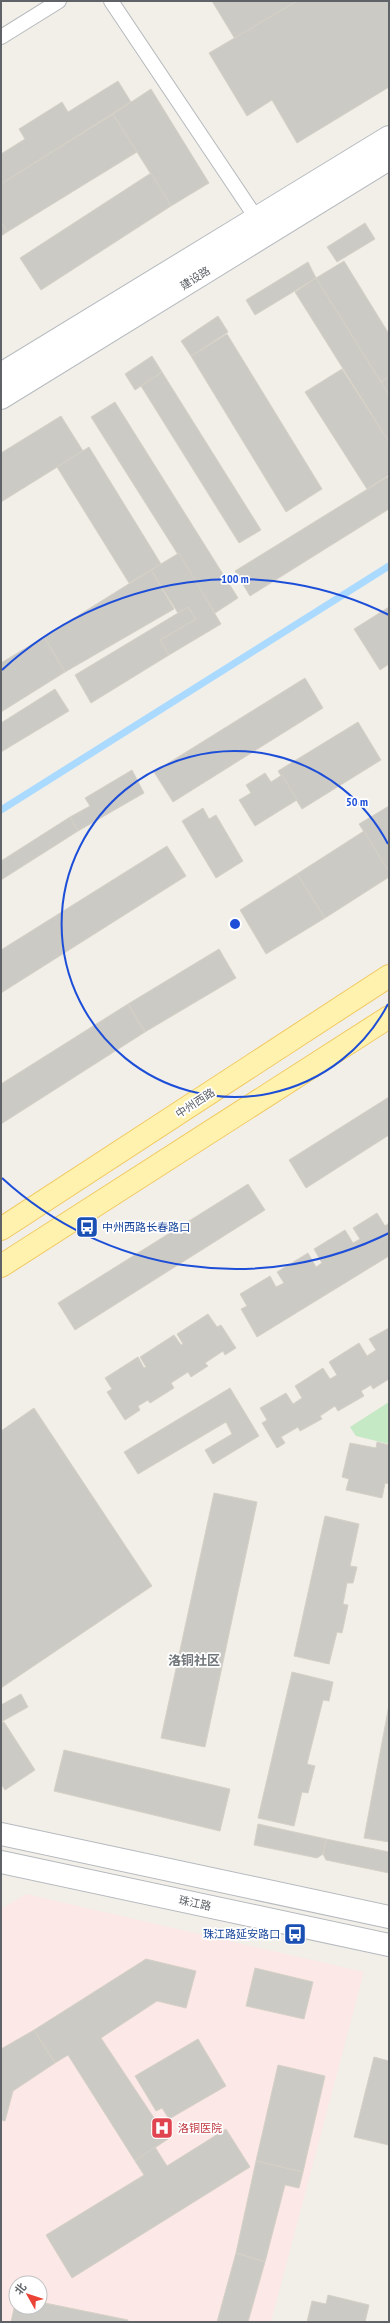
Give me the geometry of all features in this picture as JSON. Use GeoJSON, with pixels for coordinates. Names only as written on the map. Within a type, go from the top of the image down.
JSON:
{"type":"FeatureCollection","features":[{"type":"Feature","properties":{"kind":"main road","name":"中州西路"},"geometry":{"type":"LineString","coordinates":[[1,1229],[389,976]]}},
{"type":"Feature","properties":{"kind":"main road"},"geometry":{"type":"LineString","coordinates":[[1,1266],[389,1017]]}},
{"type":"Feature","properties":{"kind":"street","name":"建设路"},"geometry":{"type":"LineString","coordinates":[[1,398],[262,225],[389,137]]}},
{"type":"Feature","properties":{"kind":"street","name":"建设路"},"geometry":{"type":"LineString","coordinates":[[1,374],[262,225],[389,159]]}},
{"type":"Feature","properties":{"kind":"street"},"geometry":{"type":"LineString","coordinates":[[1,1834],[389,1917]]}},
{"type":"Feature","properties":{"kind":"street","name":"珠江路"},"geometry":{"type":"LineString","coordinates":[[1,1862],[389,1945]]}},
{"type":"Feature","properties":{"kind":"lane"},"geometry":{"type":"LineString","coordinates":[[1,37],[59,1]]}},
{"type":"Feature","properties":{"kind":"lane"},"geometry":{"type":"LineString","coordinates":[[111,1],[262,225]]}},
{"type":"Feature","properties":{"kind":"shaded area","name":"洛铜医院"},"geometry":{"type":"Polygon","coordinates":[[[26,1894],[364,1972],[271,2322],[1,2322],[1,1909],[26,1894]]]}},
{"type":"Feature","properties":{"kind":"green space"},"geometry":{"type":"Polygon","coordinates":[[[389,1402],[389,1444],[356,1436],[350,1427],[389,1402]]]}},
{"type":"Feature","properties":{"kind":"building"},"geometry":{"type":"Polygon","coordinates":[[[212,1],[297,1],[235,39],[212,1]]]}},
{"type":"Feature","properties":{"kind":"building"},"geometry":{"type":"Polygon","coordinates":[[[297,1],[389,1],[389,87],[297,143],[272,100],[247,116],[209,53],[297,1]]]}},
{"type":"Feature","properties":{"kind":"building"},"geometry":{"type":"Polygon","coordinates":[[[118,81],[131,102],[1,184],[1,154],[25,139],[19,129],[62,102],[68,112],[118,81]]]}},
{"type":"Feature","properties":{"kind":"building"},"geometry":{"type":"Polygon","coordinates":[[[151,89],[209,183],[171,206],[113,114],[151,89]]]}},
{"type":"Feature","properties":{"kind":"building"},"geometry":{"type":"Polygon","coordinates":[[[113,114],[137,152],[7,232],[1,222],[1,184],[113,114]]]}},
{"type":"Feature","properties":{"kind":"building"},"geometry":{"type":"Polygon","coordinates":[[[151,173],[171,206],[41,290],[20,258],[151,173]]]}},
{"type":"Feature","properties":{"kind":"building"},"geometry":{"type":"Polygon","coordinates":[[[1,222],[7,232],[1,236],[1,222]]]}},
{"type":"Feature","properties":{"kind":"building"},"geometry":{"type":"Polygon","coordinates":[[[365,223],[375,239],[337,262],[327,247],[365,223]]]}},
{"type":"Feature","properties":{"kind":"building"},"geometry":{"type":"Polygon","coordinates":[[[344,261],[389,334],[389,377],[381,382],[316,278],[344,261]]]}},
{"type":"Feature","properties":{"kind":"building"},"geometry":{"type":"Polygon","coordinates":[[[308,262],[316,278],[255,315],[246,300],[308,262]]]}},
{"type":"Feature","properties":{"kind":"building"},"geometry":{"type":"Polygon","coordinates":[[[316,278],[389,395],[389,442],[295,292],[316,278]]]}},
{"type":"Feature","properties":{"kind":"building"},"geometry":{"type":"Polygon","coordinates":[[[218,316],[228,332],[191,356],[181,341],[218,316]]]}},
{"type":"Feature","properties":{"kind":"building"},"geometry":{"type":"Polygon","coordinates":[[[227,334],[322,489],[286,512],[191,356],[227,334]]]}},
{"type":"Feature","properties":{"kind":"building"},"geometry":{"type":"Polygon","coordinates":[[[152,356],[162,372],[135,390],[125,374],[152,356]]]}},
{"type":"Feature","properties":{"kind":"building"},"geometry":{"type":"Polygon","coordinates":[[[342,369],[389,442],[389,475],[367,489],[305,392],[342,369]]]}},
{"type":"Feature","properties":{"kind":"building"},"geometry":{"type":"Polygon","coordinates":[[[162,372],[261,530],[239,543],[141,386],[162,372]]]}},
{"type":"Feature","properties":{"kind":"building"},"geometry":{"type":"Polygon","coordinates":[[[389,377],[389,395],[381,382],[389,377]]]}},
{"type":"Feature","properties":{"kind":"building"},"geometry":{"type":"Polygon","coordinates":[[[115,402],[238,598],[215,613],[91,417],[115,402]]]}},
{"type":"Feature","properties":{"kind":"building"},"geometry":{"type":"Polygon","coordinates":[[[61,416],[83,451],[1,502],[1,453],[61,416]]]}},
{"type":"Feature","properties":{"kind":"building"},"geometry":{"type":"Polygon","coordinates":[[[89,447],[161,564],[129,583],[57,467],[89,447]]]}},
{"type":"Feature","properties":{"kind":"building"},"geometry":{"type":"Polygon","coordinates":[[[387,477],[389,480],[389,509],[250,596],[235,571],[387,477]]]}},
{"type":"Feature","properties":{"kind":"building"},"geometry":{"type":"Polygon","coordinates":[[[179,553],[221,624],[169,655],[160,640],[196,619],[188,607],[178,613],[151,570],[179,553]]]}},
{"type":"Feature","properties":{"kind":"building"},"geometry":{"type":"Polygon","coordinates":[[[151,570],[174,609],[65,672],[44,637],[151,570]]]}},
{"type":"Feature","properties":{"kind":"building"},"geometry":{"type":"Polygon","coordinates":[[[188,607],[196,619],[160,640],[169,655],[91,703],[75,675],[188,607]]]}},
{"type":"Feature","properties":{"kind":"building"},"geometry":{"type":"Polygon","coordinates":[[[389,607],[389,664],[380,670],[354,629],[389,607]]]}},
{"type":"Feature","properties":{"kind":"building"},"geometry":{"type":"Polygon","coordinates":[[[44,637],[65,672],[1,712],[1,663],[44,637]]]}},
{"type":"Feature","properties":{"kind":"building"},"geometry":{"type":"Polygon","coordinates":[[[305,678],[323,708],[173,802],[154,772],[305,678]]]}},
{"type":"Feature","properties":{"kind":"building"},"geometry":{"type":"Polygon","coordinates":[[[55,689],[69,711],[1,752],[1,723],[55,689]]]}},
{"type":"Feature","properties":{"kind":"building"},"geometry":{"type":"Polygon","coordinates":[[[358,722],[381,760],[302,809],[278,771],[358,722]]]}},
{"type":"Feature","properties":{"kind":"building"},"geometry":{"type":"Polygon","coordinates":[[[132,770],[144,793],[78,831],[70,817],[90,806],[85,798],[132,770]]]}},
{"type":"Feature","properties":{"kind":"building"},"geometry":{"type":"Polygon","coordinates":[[[265,773],[271,782],[282,775],[297,800],[255,826],[239,800],[251,793],[246,785],[265,773]]]}},
{"type":"Feature","properties":{"kind":"building"},"geometry":{"type":"Polygon","coordinates":[[[389,806],[389,868],[387,869],[359,824],[389,806]]]}},
{"type":"Feature","properties":{"kind":"building"},"geometry":{"type":"Polygon","coordinates":[[[203,808],[209,819],[216,815],[243,861],[216,878],[182,821],[203,808]]]}},
{"type":"Feature","properties":{"kind":"building"},"geometry":{"type":"Polygon","coordinates":[[[70,817],[78,831],[1,880],[1,861],[70,817]]]}},
{"type":"Feature","properties":{"kind":"building"},"geometry":{"type":"Polygon","coordinates":[[[364,831],[389,872],[389,877],[325,918],[297,874],[364,831]]]}},
{"type":"Feature","properties":{"kind":"building"},"geometry":{"type":"Polygon","coordinates":[[[167,846],[186,876],[1,993],[1,950],[167,846]]]}},
{"type":"Feature","properties":{"kind":"building"},"geometry":{"type":"Polygon","coordinates":[[[297,874],[325,918],[266,954],[240,910],[297,874]]]}},
{"type":"Feature","properties":{"kind":"building"},"geometry":{"type":"Polygon","coordinates":[[[219,949],[236,978],[145,1032],[128,1004],[219,949]]]}},
{"type":"Feature","properties":{"kind":"building"},"geometry":{"type":"Polygon","coordinates":[[[128,1004],[145,1032],[1,1124],[1,1084],[128,1004]]]}},
{"type":"Feature","properties":{"kind":"building"},"geometry":{"type":"Polygon","coordinates":[[[389,1097],[389,1135],[306,1188],[289,1160],[389,1097]]]}},
{"type":"Feature","properties":{"kind":"building"},"geometry":{"type":"Polygon","coordinates":[[[248,1184],[265,1210],[75,1330],[58,1303],[248,1184]]]}},
{"type":"Feature","properties":{"kind":"building"},"geometry":{"type":"Polygon","coordinates":[[[377,1213],[385,1226],[389,1223],[389,1256],[257,1337],[241,1309],[247,1306],[240,1294],[270,1276],[276,1287],[284,1283],[277,1272],[308,1253],[316,1267],[322,1263],[314,1249],[345,1230],[353,1243],[360,1239],[353,1228],[377,1213]]]}},
{"type":"Feature","properties":{"kind":"building"},"geometry":{"type":"Polygon","coordinates":[[[208,1314],[217,1327],[221,1325],[236,1348],[225,1355],[223,1351],[205,1363],[208,1366],[191,1377],[188,1372],[171,1383],[174,1388],[150,1403],[148,1400],[138,1406],[140,1410],[125,1420],[107,1392],[112,1389],[105,1378],[138,1357],[144,1368],[146,1367],[140,1357],[174,1335],[181,1345],[183,1344],[177,1334],[208,1314]]]}},
{"type":"Feature","properties":{"kind":"building"},"geometry":{"type":"Polygon","coordinates":[[[389,1328],[389,1379],[373,1389],[371,1385],[361,1391],[364,1396],[338,1411],[335,1406],[320,1416],[322,1419],[300,1431],[298,1427],[281,1437],[285,1443],[277,1448],[262,1423],[267,1420],[260,1408],[286,1393],[293,1404],[302,1398],[295,1386],[323,1368],[330,1379],[337,1375],[329,1362],[359,1343],[367,1356],[376,1350],[369,1339],[389,1328]]]}},
{"type":"Feature","properties":{"kind":"building"},"geometry":{"type":"Polygon","coordinates":[[[230,1388],[259,1436],[213,1464],[205,1450],[232,1434],[226,1422],[138,1474],[124,1452],[230,1388]]]}},
{"type":"Feature","properties":{"kind":"building"},"geometry":{"type":"Polygon","coordinates":[[[34,1408],[152,1586],[1,1688],[1,1431],[34,1408]]]}},
{"type":"Feature","properties":{"kind":"building"},"geometry":{"type":"Polygon","coordinates":[[[377,1442],[389,1445],[389,1484],[385,1483],[382,1498],[346,1490],[349,1479],[342,1477],[350,1443],[376,1448],[377,1442]]]}},
{"type":"Feature","properties":{"kind":"building"},"geometry":{"type":"Polygon","coordinates":[[[214,1493],[257,1502],[205,1747],[161,1738],[214,1493]]]}},
{"type":"Feature","properties":{"kind":"building"},"geometry":{"type":"Polygon","coordinates":[[[325,1516],[359,1524],[350,1566],[357,1567],[353,1583],[347,1583],[343,1604],[348,1605],[342,1633],[337,1632],[329,1664],[294,1656],[325,1516]]]}},
{"type":"Feature","properties":{"kind":"building"},"geometry":{"type":"Polygon","coordinates":[[[292,1672],[333,1682],[329,1701],[323,1700],[307,1764],[315,1766],[308,1793],[302,1792],[294,1826],[258,1818],[292,1672]]]}},
{"type":"Feature","properties":{"kind":"building"},"geometry":{"type":"Polygon","coordinates":[[[21,1694],[28,1707],[1,1722],[1,1705],[21,1694]]]}},
{"type":"Feature","properties":{"kind":"building"},"geometry":{"type":"Polygon","coordinates":[[[389,1705],[389,1842],[364,1838],[389,1705]]]}},
{"type":"Feature","properties":{"kind":"building"},"geometry":{"type":"Polygon","coordinates":[[[4,1722],[35,1770],[5,1790],[1,1784],[1,1723],[4,1722]]]}},
{"type":"Feature","properties":{"kind":"building"},"geometry":{"type":"Polygon","coordinates":[[[64,1750],[230,1789],[220,1831],[54,1791],[64,1750]]]}},
{"type":"Feature","properties":{"kind":"building"},"geometry":{"type":"Polygon","coordinates":[[[258,1824],[326,1839],[323,1854],[317,1858],[254,1845],[258,1824]]]}},
{"type":"Feature","properties":{"kind":"building"},"geometry":{"type":"Polygon","coordinates":[[[326,1839],[389,1852],[389,1873],[326,1860],[323,1854],[326,1839]]]}},
{"type":"Feature","properties":{"kind":"building"},"geometry":{"type":"Polygon","coordinates":[[[146,1959],[196,1971],[186,2008],[157,2001],[101,2038],[168,2139],[135,2161],[68,2055],[55,2063],[34,2030],[146,1959]]]}},
{"type":"Feature","properties":{"kind":"building"},"geometry":{"type":"Polygon","coordinates":[[[255,1968],[313,1982],[304,2019],[246,2006],[255,1968]]]}},
{"type":"Feature","properties":{"kind":"building"},"geometry":{"type":"Polygon","coordinates":[[[34,2030],[55,2063],[13,2091],[5,2121],[1,2120],[1,2049],[34,2030]]]}},
{"type":"Feature","properties":{"kind":"building"},"geometry":{"type":"Polygon","coordinates":[[[198,2039],[226,2086],[169,2119],[162,2108],[156,2111],[135,2076],[198,2039]]]}},
{"type":"Feature","properties":{"kind":"building"},"geometry":{"type":"Polygon","coordinates":[[[374,2057],[389,2061],[389,2145],[354,2137],[374,2057]]]}},
{"type":"Feature","properties":{"kind":"building"},"geometry":{"type":"Polygon","coordinates":[[[278,2065],[325,2076],[303,2172],[256,2161],[278,2065]]]}},
{"type":"Feature","properties":{"kind":"building"},"geometry":{"type":"Polygon","coordinates":[[[226,2129],[250,2167],[72,2278],[46,2235],[144,2175],[135,2161],[155,2147],[167,2166],[226,2129]]]}},
{"type":"Feature","properties":{"kind":"building"},"geometry":{"type":"Polygon","coordinates":[[[256,2161],[303,2172],[299,2188],[285,2185],[265,2262],[236,2253],[256,2161]]]}},
{"type":"Feature","properties":{"kind":"building"},"geometry":{"type":"Polygon","coordinates":[[[236,2253],[265,2262],[248,2322],[217,2322],[236,2253]]]}},
{"type":"Feature","properties":{"kind":"building"},"geometry":{"type":"Polygon","coordinates":[[[328,2295],[369,2305],[365,2322],[307,2322],[312,2301],[326,2304],[328,2295]]]}},
{"type":"Feature","properties":{"kind":"building"},"geometry":{"type":"Polygon","coordinates":[[[48,2304],[128,2320],[127,2322],[11,2322],[13,2315],[48,2315],[48,2304]]]}},
{"type":"Feature","properties":{"kind":"waterway"},"geometry":{"type":"LineString","coordinates":[[1,810],[389,566]]}},
{"type":"Feature","properties":{"kind":"place","name":"中州西路长春路口"},"geometry":{"type":"Point","coordinates":[87,1227]}},
{"type":"Feature","properties":{"kind":"place","name":"珠江路延安路口"},"geometry":{"type":"Point","coordinates":[295,1934]}},
{"type":"Feature","properties":{"kind":"place","name":"洛铜医院"},"geometry":{"type":"Point","coordinates":[162,2128]}},
{"type":"Feature","properties":{"kind":"district","name":"洛铜社区"},"geometry":{"type":"Point","coordinates":[194,1660]}}]}
